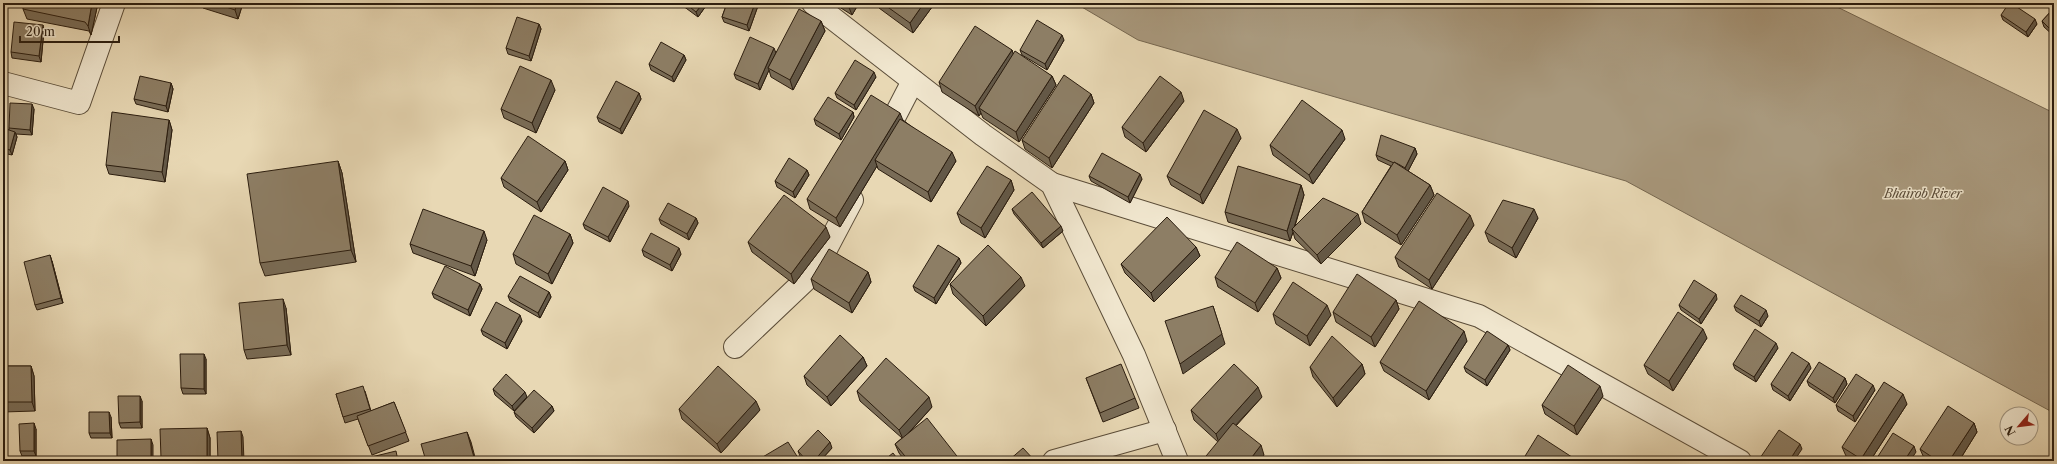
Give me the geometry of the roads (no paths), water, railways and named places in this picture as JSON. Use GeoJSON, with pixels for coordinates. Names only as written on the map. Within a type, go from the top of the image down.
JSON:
{"type":"FeatureCollection","features":[{"type":"Feature","properties":{"kind":"street"},"geometry":{"type":"LineString","coordinates":[[3,83],[79,103],[114,3]]}},
{"type":"Feature","properties":{"kind":"street"},"geometry":{"type":"LineString","coordinates":[[813,3],[983,135],[1052,184],[1479,316],[1740,461]]}},
{"type":"Feature","properties":{"kind":"street"},"geometry":{"type":"LineString","coordinates":[[877,152],[914,81]]}},
{"type":"Feature","properties":{"kind":"street"},"geometry":{"type":"LineString","coordinates":[[735,347],[814,272],[862,180]]}},
{"type":"Feature","properties":{"kind":"street"},"geometry":{"type":"LineString","coordinates":[[1052,184],[1134,355],[1177,461]]}},
{"type":"Feature","properties":{"kind":"street"},"geometry":{"type":"LineString","coordinates":[[1054,461],[1165,430]]}},
{"type":"Feature","properties":{"kind":"water","name":"Bhairob River"},"geometry":{"type":"Polygon","coordinates":[[[1075,3],[1829,3],[2054,113],[2054,413],[1626,181],[1138,40],[1075,3]]]}}]}
